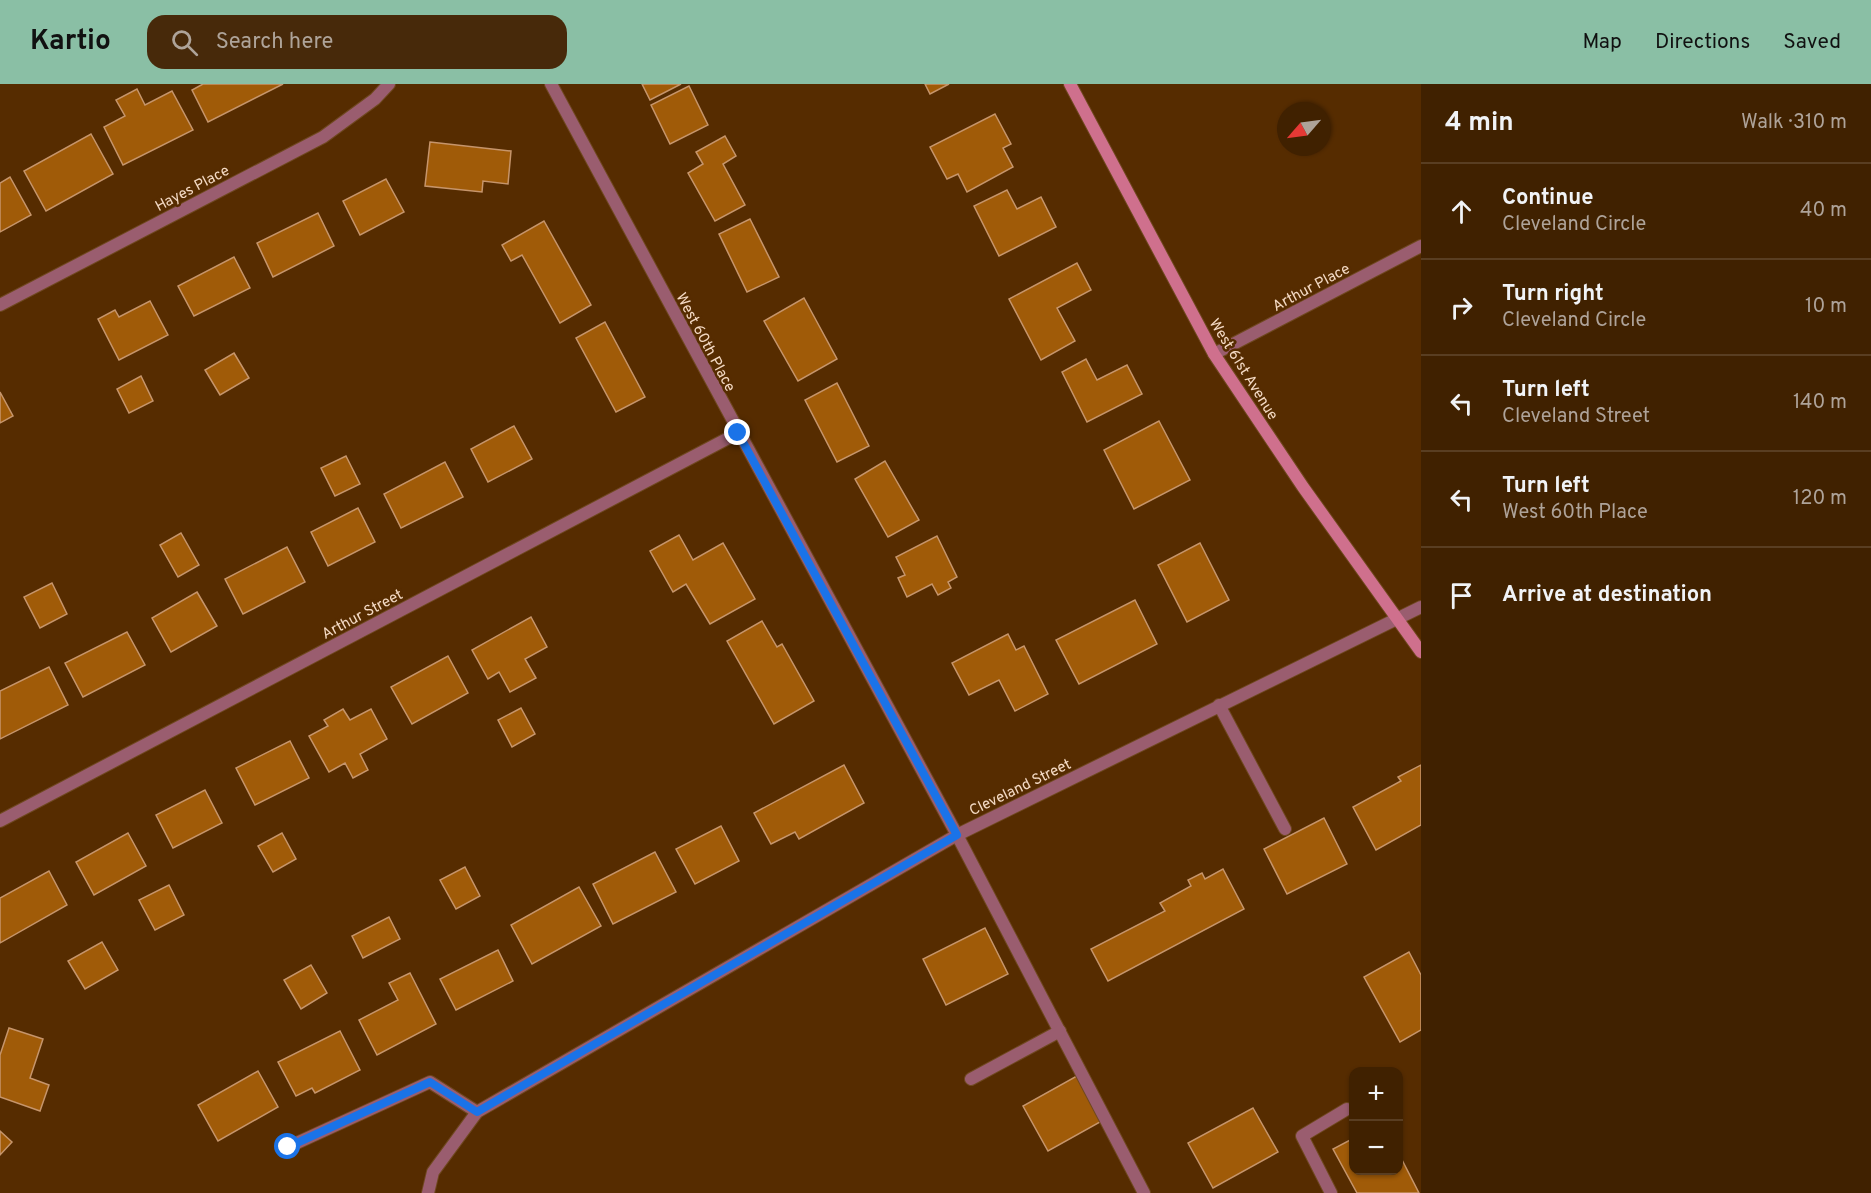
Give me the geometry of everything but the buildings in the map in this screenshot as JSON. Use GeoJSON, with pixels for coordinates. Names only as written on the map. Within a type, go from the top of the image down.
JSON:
{"type":"FeatureCollection","features":[{"type":"Feature","properties":{"kind":"main road","name":"West 61st Avenue"},"geometry":{"type":"LineString","coordinates":[[1070,84],[1214,354],[1303,487],[1398,616],[1421,652]]}},
{"type":"Feature","properties":{"kind":"street","name":"Hayes Place"},"geometry":{"type":"LineString","coordinates":[[0,305],[323,136],[375,99],[389,84]]}},
{"type":"Feature","properties":{"kind":"street","name":"West 60th Place"},"geometry":{"type":"LineString","coordinates":[[551,84],[957,835],[1144,1193]]}},
{"type":"Feature","properties":{"kind":"street","name":"Arthur Place"},"geometry":{"type":"LineString","coordinates":[[1214,354],[1421,246]]}},
{"type":"Feature","properties":{"kind":"street","name":"Arthur Street"},"geometry":{"type":"LineString","coordinates":[[0,821],[738,433]]}},
{"type":"Feature","properties":{"kind":"street","name":"Cleveland Street"},"geometry":{"type":"LineString","coordinates":[[428,1193],[432,1172],[477,1112],[957,835],[1398,616],[1421,607]]}},
{"type":"Feature","properties":{"kind":"street"},"geometry":{"type":"LineString","coordinates":[[1219,705],[1285,829]]}},
{"type":"Feature","properties":{"kind":"street"},"geometry":{"type":"LineString","coordinates":[[971,1079],[1060,1031]]}},
{"type":"Feature","properties":{"kind":"street"},"geometry":{"type":"LineString","coordinates":[[288,1147],[430,1082],[477,1112]]}},
{"type":"Feature","properties":{"kind":"street"},"geometry":{"type":"LineString","coordinates":[[1331,1193],[1302,1136],[1347,1109]]}},
{"type":"Feature","properties":{"kind":"route"},"geometry":{"type":"LineString","coordinates":[[288,1147],[430,1082],[477,1112],[957,835],[738,433]]}}]}
